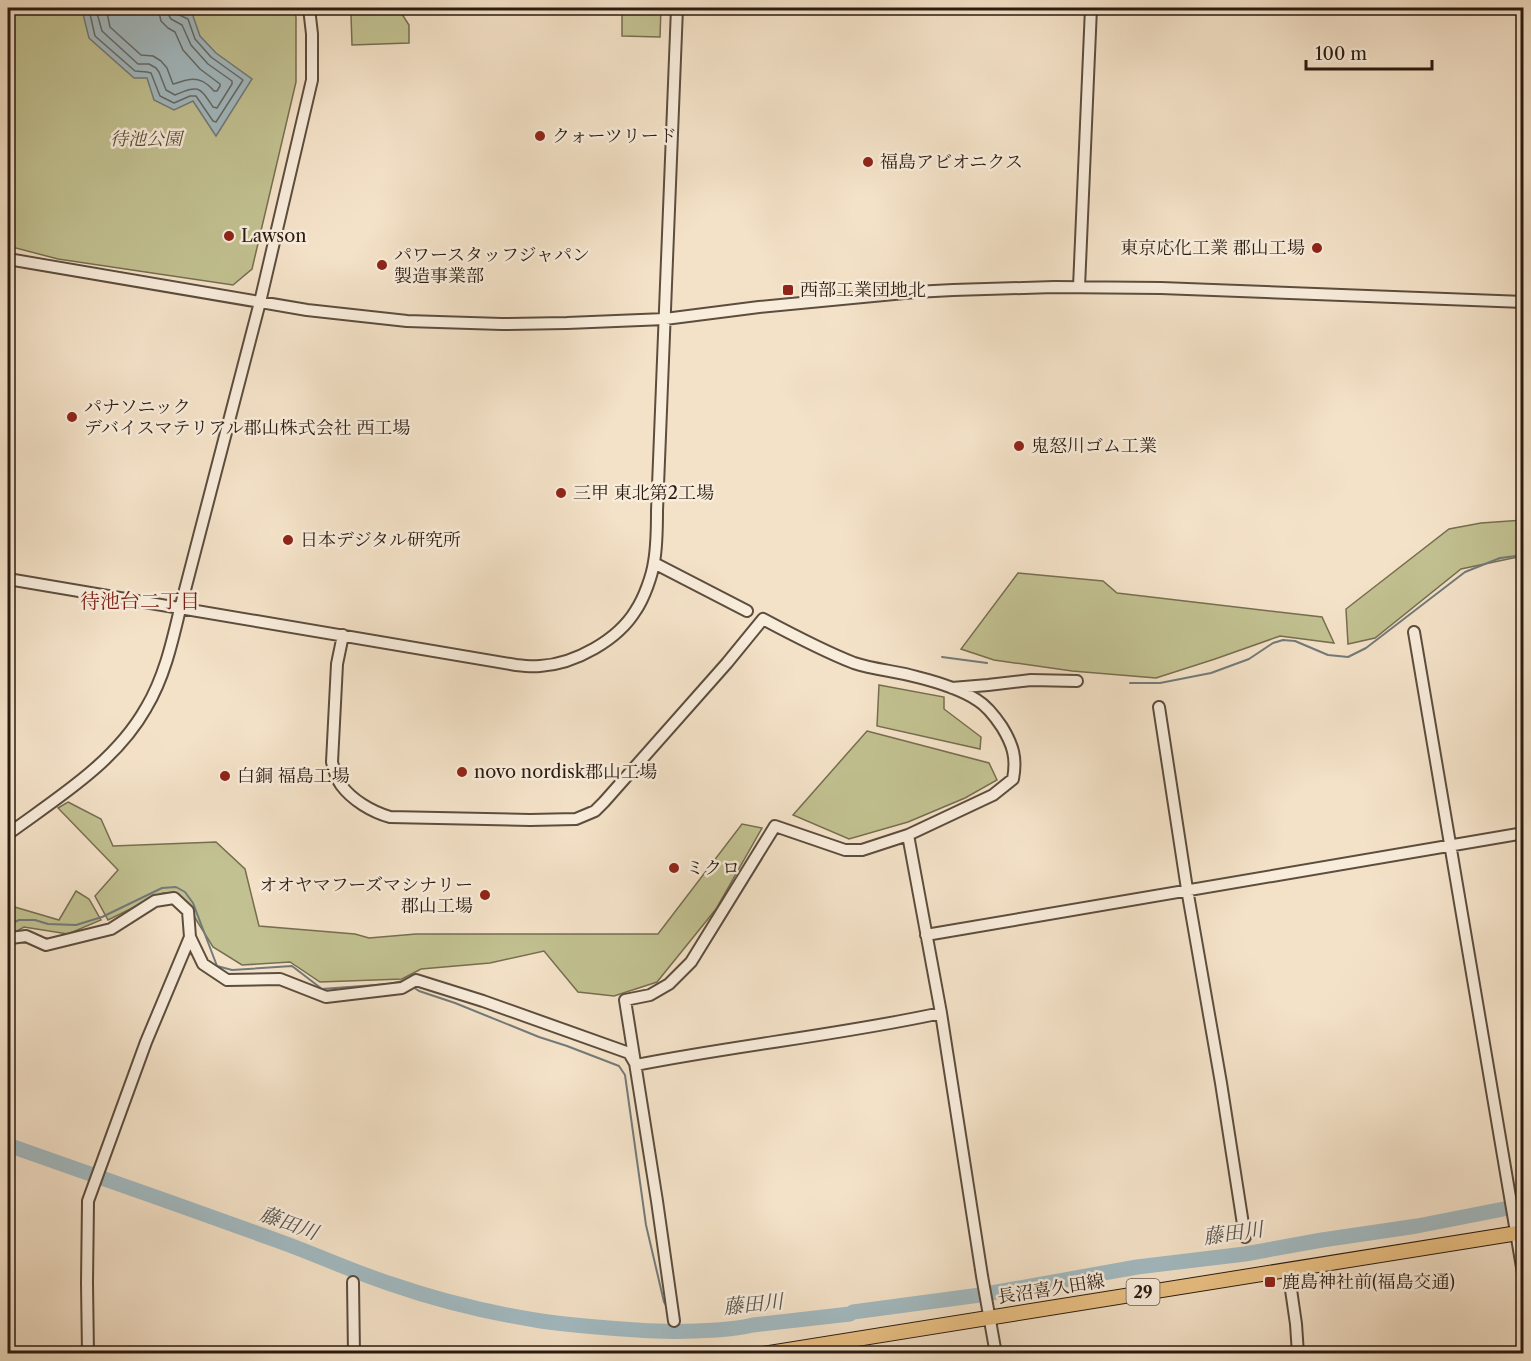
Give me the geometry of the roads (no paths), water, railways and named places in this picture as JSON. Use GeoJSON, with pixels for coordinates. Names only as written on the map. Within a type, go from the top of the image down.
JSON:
{"type":"FeatureCollection","features":[{"type":"Feature","properties":{"kind":"main road","name":"長沼喜久田線"},"geometry":{"type":"LineString","coordinates":[[763,1353],[989,1314],[1288,1269],[1518,1231]]}},
{"type":"Feature","properties":{"kind":"street"},"geometry":{"type":"LineString","coordinates":[[8,834],[116,749],[146,709],[158,685],[170,651],[260,302],[312,80],[312,33],[309,8]]}},
{"type":"Feature","properties":{"kind":"street"},"geometry":{"type":"LineString","coordinates":[[8,579],[516,665],[541,666],[564,662],[587,654],[605,642],[636,610],[654,563],[677,8]]}},
{"type":"Feature","properties":{"kind":"street"},"geometry":{"type":"LineString","coordinates":[[1079,288],[1091,8]]}},
{"type":"Feature","properties":{"kind":"street"},"geometry":{"type":"LineString","coordinates":[[8,259],[307,310],[407,321],[502,324],[665,318],[759,307],[953,290],[1161,288],[1524,302]]}},
{"type":"Feature","properties":{"kind":"street"},"geometry":{"type":"LineString","coordinates":[[654,563],[747,611]]}},
{"type":"Feature","properties":{"kind":"street"},"geometry":{"type":"LineString","coordinates":[[343,635],[337,664],[332,762],[335,774],[341,785],[365,806],[390,817],[576,819],[595,811],[763,620],[822,650],[857,663],[918,677],[952,688],[979,701],[997,719],[1009,739],[1015,756],[1013,779],[993,795],[908,835],[862,850],[845,850],[775,826],[691,962],[669,984],[651,995],[625,1000],[674,1321]]}},
{"type":"Feature","properties":{"kind":"street"},"geometry":{"type":"LineString","coordinates":[[1414,632],[1510,1198],[1518,1231],[1524,1279]]}},
{"type":"Feature","properties":{"kind":"street"},"geometry":{"type":"LineString","coordinates":[[952,688],[1031,680],[1077,681]]}},
{"type":"Feature","properties":{"kind":"street"},"geometry":{"type":"LineString","coordinates":[[1159,706],[1245,1237]]}},
{"type":"Feature","properties":{"kind":"street"},"geometry":{"type":"LineString","coordinates":[[926,935],[1524,832]]}},
{"type":"Feature","properties":{"kind":"street"},"geometry":{"type":"LineString","coordinates":[[908,835],[941,1013],[996,1353]]}},
{"type":"Feature","properties":{"kind":"street"},"geometry":{"type":"LineString","coordinates":[[8,940],[26,936],[46,945],[111,929],[155,901],[174,898],[188,911],[190,937],[203,964],[227,980],[280,979],[326,997],[402,988],[416,980],[483,1001],[629,1053],[636,1065]]}},
{"type":"Feature","properties":{"kind":"street"},"geometry":{"type":"LineString","coordinates":[[88,1353],[88,1201],[147,1042],[190,937]]}},
{"type":"Feature","properties":{"kind":"street"},"geometry":{"type":"LineString","coordinates":[[636,1065],[941,1013]]}},
{"type":"Feature","properties":{"kind":"street"},"geometry":{"type":"LineString","coordinates":[[1288,1269],[1296,1317],[1298,1353]]}},
{"type":"Feature","properties":{"kind":"street"},"geometry":{"type":"LineString","coordinates":[[352,1282],[354,1353]]}},
{"type":"Feature","properties":{"kind":"water"},"geometry":{"type":"Polygon","coordinates":[[[84,8],[181,8],[181,10],[192,13],[200,36],[216,53],[252,79],[216,136],[193,101],[174,110],[154,100],[147,78],[134,78],[89,38],[83,14],[84,8]]]}},
{"type":"Feature","properties":{"kind":"waterway"},"geometry":{"type":"LineString","coordinates":[[1130,683],[1160,683],[1211,673],[1249,659],[1273,643],[1283,640],[1295,641],[1328,655],[1348,657],[1366,648],[1465,572],[1500,558],[1524,555]]}},
{"type":"Feature","properties":{"kind":"waterway"},"geometry":{"type":"LineString","coordinates":[[942,657],[987,663]]}},
{"type":"Feature","properties":{"kind":"waterway"},"geometry":{"type":"LineString","coordinates":[[8,925],[19,920],[76,925],[102,917],[162,888],[176,887],[185,892],[193,903],[217,966],[232,970],[292,966],[322,989],[403,981]]}},
{"type":"Feature","properties":{"kind":"waterway"},"geometry":{"type":"LineString","coordinates":[[413,987],[619,1066],[625,1075],[646,1225],[667,1307]]}},
{"type":"Feature","properties":{"kind":"waterway","name":"藤田川"},"geometry":{"type":"LineString","coordinates":[[8,1145],[428,1296],[541,1321],[646,1331],[722,1330],[850,1314],[980,1295],[1137,1267],[1245,1254],[1417,1226],[1524,1205]]}},
{"type":"Feature","properties":{"kind":"place","name":"クォーツリード"},"geometry":{"type":"Point","coordinates":[540,136]}},
{"type":"Feature","properties":{"kind":"place","name":"福島アビオニクス"},"geometry":{"type":"Point","coordinates":[868,162]}},
{"type":"Feature","properties":{"kind":"place","name":"Lawson"},"geometry":{"type":"Point","coordinates":[229,236]}},
{"type":"Feature","properties":{"kind":"place","name":"東京応化工業 郡山工場"},"geometry":{"type":"Point","coordinates":[1317,248]}},
{"type":"Feature","properties":{"kind":"place","name":"パワースタッフジャパン 製造事業部"},"geometry":{"type":"Point","coordinates":[382,265]}},
{"type":"Feature","properties":{"kind":"place","name":"西部工業団地北"},"geometry":{"type":"Point","coordinates":[788,290]}},
{"type":"Feature","properties":{"kind":"place","name":"パナソニック デバイスマテリアル郡山株式会社 西工場"},"geometry":{"type":"Point","coordinates":[72,417]}},
{"type":"Feature","properties":{"kind":"place","name":"鬼怒川ゴム工業"},"geometry":{"type":"Point","coordinates":[1019,446]}},
{"type":"Feature","properties":{"kind":"place","name":"三甲 東北第2工場"},"geometry":{"type":"Point","coordinates":[561,493]}},
{"type":"Feature","properties":{"kind":"place","name":"日本デジタル研究所"},"geometry":{"type":"Point","coordinates":[288,540]}},
{"type":"Feature","properties":{"kind":"place","name":"novo nordisk郡山工場"},"geometry":{"type":"Point","coordinates":[462,772]}},
{"type":"Feature","properties":{"kind":"place","name":"白銅 福島工場"},"geometry":{"type":"Point","coordinates":[225,776]}},
{"type":"Feature","properties":{"kind":"place","name":"ミクロ"},"geometry":{"type":"Point","coordinates":[674,868]}},
{"type":"Feature","properties":{"kind":"place","name":"オオヤマフーズマシナリー 郡山工場"},"geometry":{"type":"Point","coordinates":[485,895]}},
{"type":"Feature","properties":{"kind":"place","name":"鹿島神社前(福島交通)"},"geometry":{"type":"Point","coordinates":[1270,1282]}},
{"type":"Feature","properties":{"kind":"district","name":"待池台二丁目"},"geometry":{"type":"Point","coordinates":[140,601]}},
{"type":"Feature","properties":{"kind":"park label","name":"待池公園"},"geometry":{"type":"Point","coordinates":[146,139]}}]}
